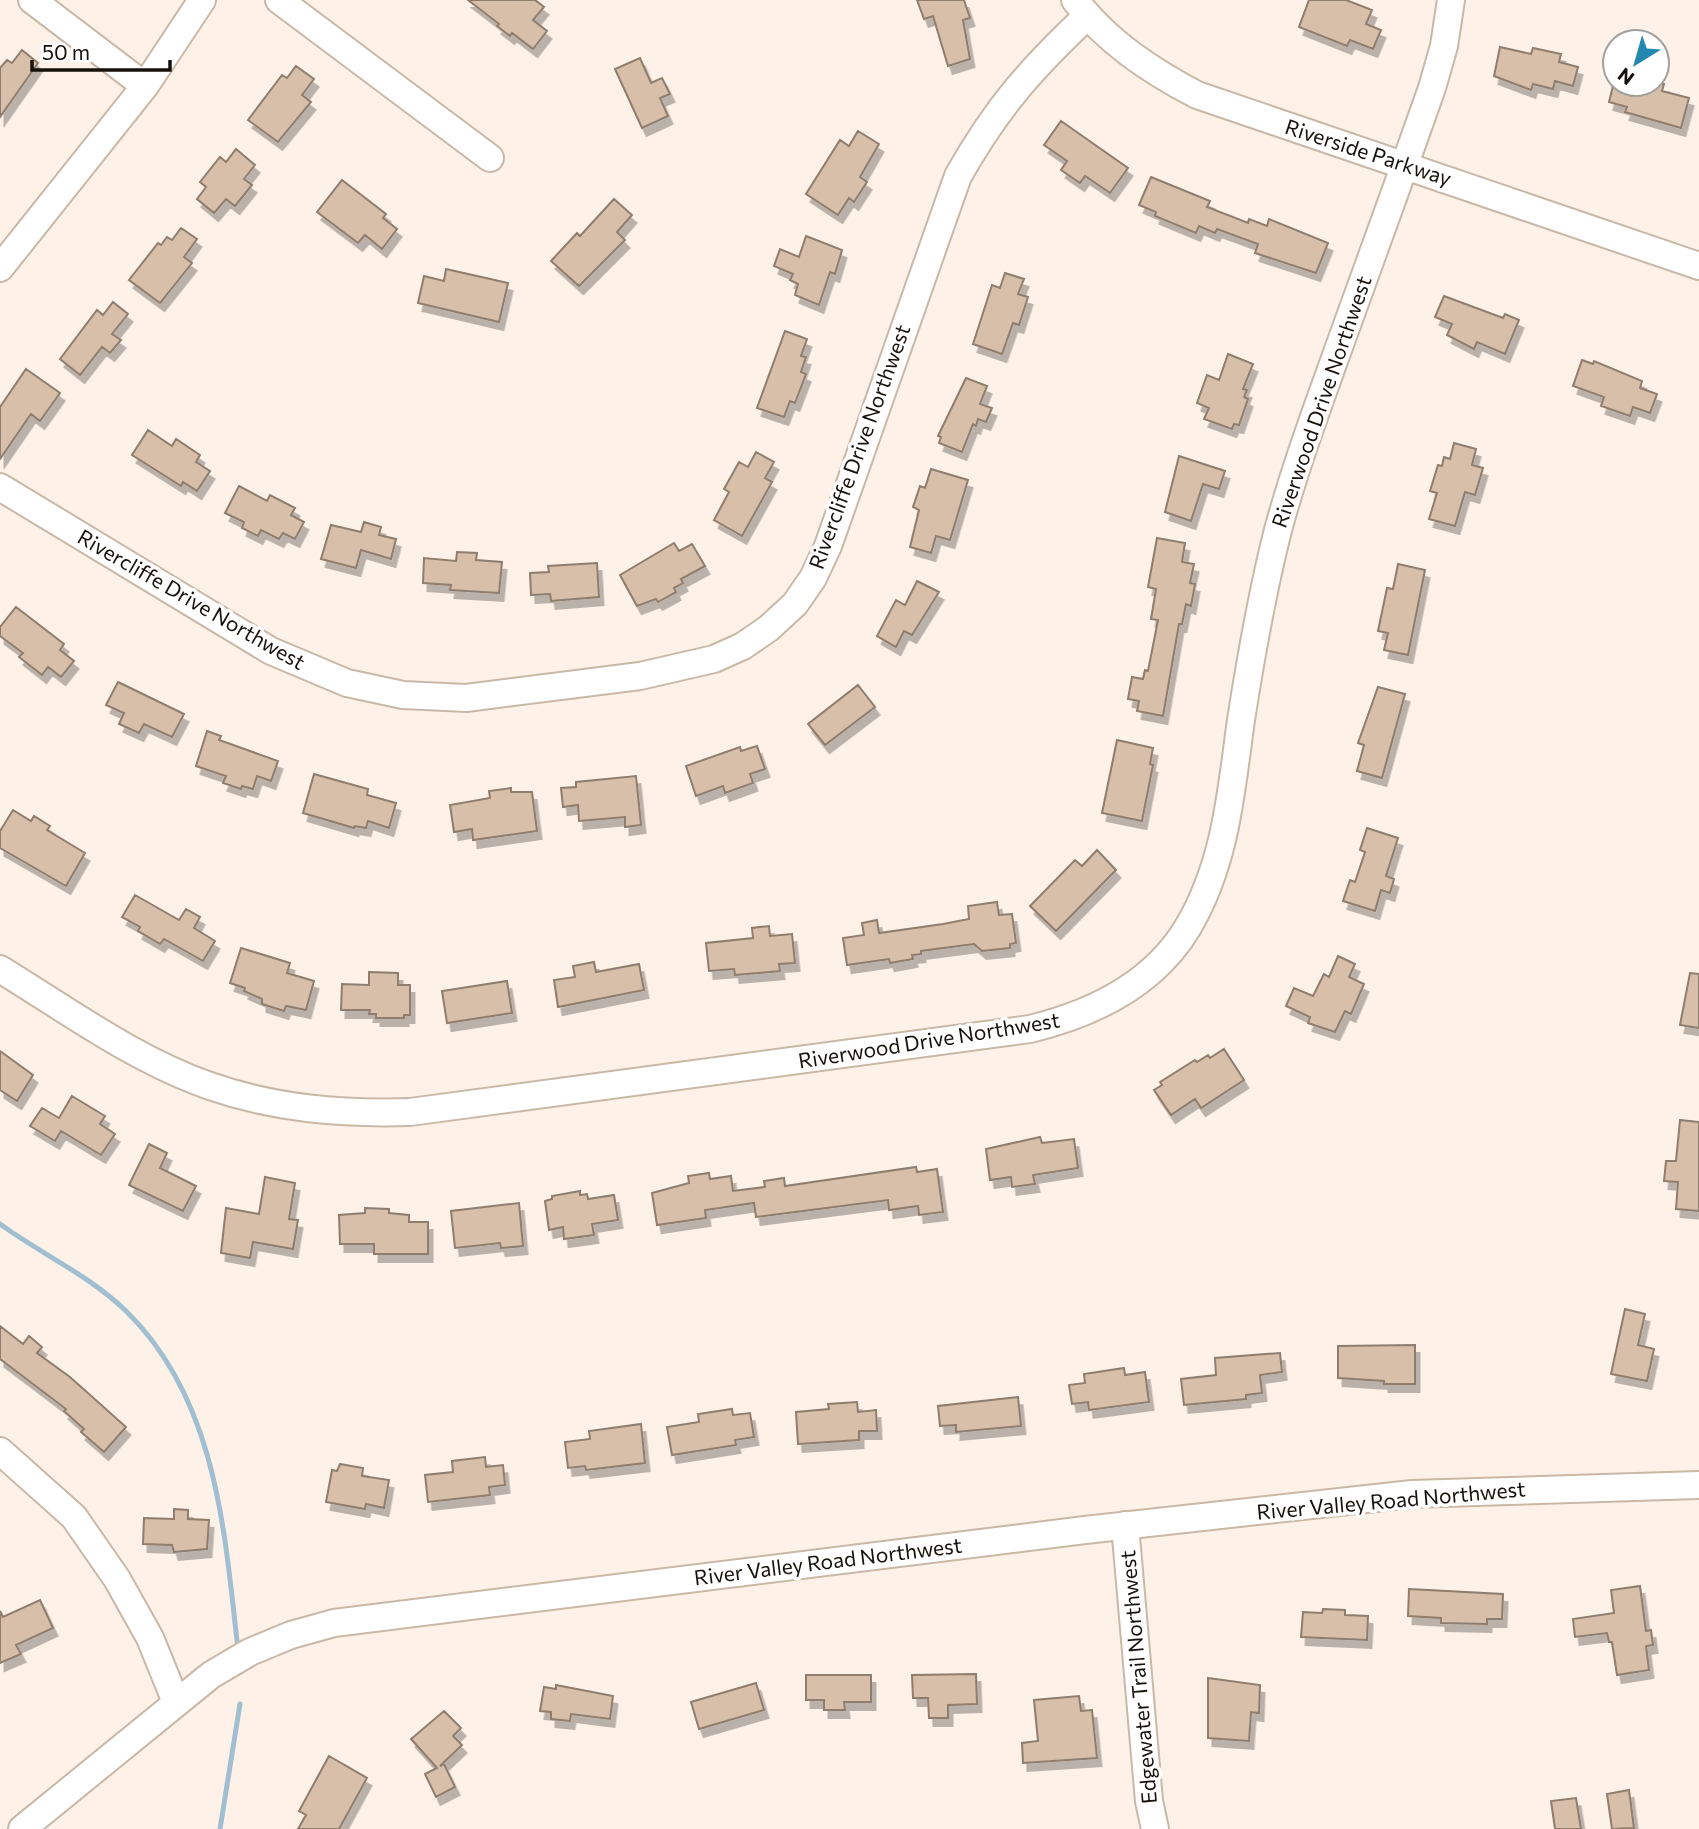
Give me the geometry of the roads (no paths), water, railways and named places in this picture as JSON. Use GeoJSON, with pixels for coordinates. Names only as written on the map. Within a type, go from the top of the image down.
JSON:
{"type":"FeatureCollection","features":[{"type":"Feature","properties":{"kind":"street"},"geometry":{"type":"LineString","coordinates":[[32,0],[145,86]]}},
{"type":"Feature","properties":{"kind":"street"},"geometry":{"type":"LineString","coordinates":[[0,268],[145,86],[202,0]]}},
{"type":"Feature","properties":{"kind":"street"},"geometry":{"type":"LineString","coordinates":[[279,0],[490,158]]}},
{"type":"Feature","properties":{"kind":"street","name":"Riverwood Drive Northwest"},"geometry":{"type":"LineString","coordinates":[[0,969],[141,1055],[209,1086],[281,1106],[347,1114],[424,1110],[1030,1029],[1066,1021],[1110,1001],[1153,970],[1187,929],[1212,883],[1223,843],[1253,643],[1278,530],[1304,444],[1435,77],[1451,0]]}},
{"type":"Feature","properties":{"kind":"street","name":"Riverside Parkway"},"geometry":{"type":"LineString","coordinates":[[1081,8],[1134,58],[1197,95],[1695,263]]}},
{"type":"Feature","properties":{"kind":"street","name":"Rivercliffe Drive Northwest"},"geometry":{"type":"LineString","coordinates":[[0,487],[271,651],[347,683],[402,695],[466,698],[639,676],[714,659],[743,646],[769,628],[794,604],[813,578],[828,546],[958,176],[983,132],[1009,95],[1081,8]]}},
{"type":"Feature","properties":{"kind":"street"},"geometry":{"type":"LineString","coordinates":[[0,1451],[74,1517],[117,1579],[150,1639],[176,1702]]}},
{"type":"Feature","properties":{"kind":"street","name":"River Valley Road Northwest"},"geometry":{"type":"LineString","coordinates":[[22,1829],[211,1675],[250,1653],[291,1635],[334,1623],[1125,1525],[1412,1494],[1699,1485]]}},
{"type":"Feature","properties":{"kind":"street","name":"Edgewater Trail Northwest"},"geometry":{"type":"LineString","coordinates":[[1125,1525],[1149,1801],[1155,1829]]}},
{"type":"Feature","properties":{"kind":"waterway"},"geometry":{"type":"LineString","coordinates":[[0,1224],[112,1298],[156,1345],[179,1383],[197,1423],[220,1509],[237,1641]]}},
{"type":"Feature","properties":{"kind":"waterway"},"geometry":{"type":"LineString","coordinates":[[220,1829],[240,1704]]}}]}
